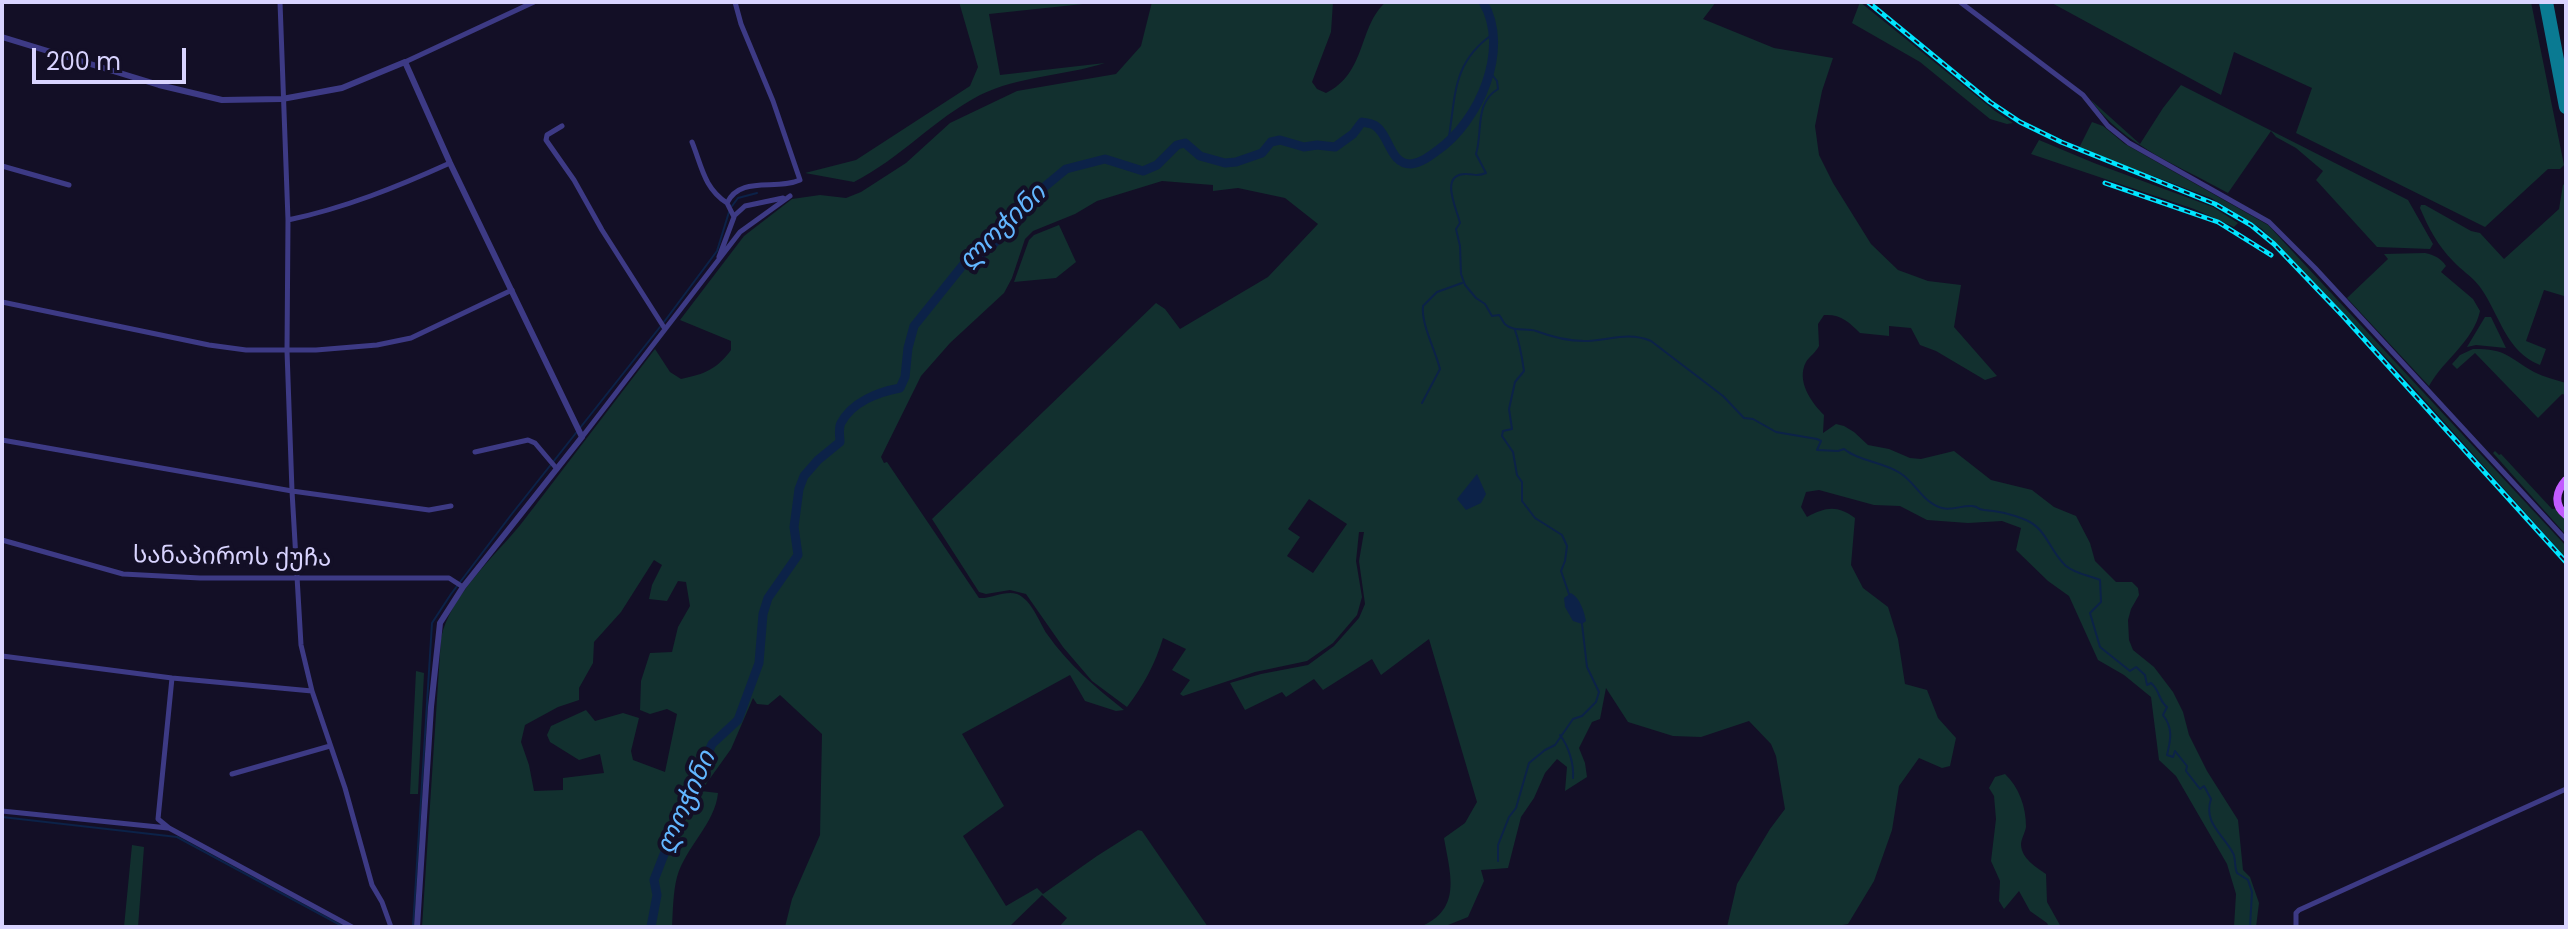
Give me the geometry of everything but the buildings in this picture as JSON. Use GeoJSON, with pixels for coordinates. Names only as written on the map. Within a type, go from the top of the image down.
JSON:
{"type":"FeatureCollection","features":[{"type":"Feature","properties":{"kind":"main road"},"geometry":{"type":"LineString","coordinates":[[2566,480],[2557,499],[2566,515]]}},
{"type":"Feature","properties":{"kind":"street"},"geometry":{"type":"LineString","coordinates":[[280,2],[288,220],[287,351],[295,579],[301,645],[312,691],[345,788],[372,885],[391,927]]}},
{"type":"Feature","properties":{"kind":"street"},"geometry":{"type":"LineString","coordinates":[[2,37],[200,96],[222,100],[282,99],[342,88],[534,2]]}},
{"type":"Feature","properties":{"kind":"street"},"geometry":{"type":"LineString","coordinates":[[727,203],[732,195],[745,187],[788,184],[800,180],[735,2]]}},
{"type":"Feature","properties":{"kind":"street"},"geometry":{"type":"LineString","coordinates":[[1960,2],[2083,95],[2108,126],[2129,143],[2269,222],[2566,540]]}},
{"type":"Feature","properties":{"kind":"street"},"geometry":{"type":"LineString","coordinates":[[405,62],[450,163],[582,437]]}},
{"type":"Feature","properties":{"kind":"street"},"geometry":{"type":"LineString","coordinates":[[562,126],[547,135],[546,140],[665,329]]}},
{"type":"Feature","properties":{"kind":"street"},"geometry":{"type":"LineString","coordinates":[[692,142],[708,186],[714,195],[727,203],[734,217]]}},
{"type":"Feature","properties":{"kind":"street"},"geometry":{"type":"LineString","coordinates":[[288,220],[330,211],[450,163]]}},
{"type":"Feature","properties":{"kind":"street"},"geometry":{"type":"LineString","coordinates":[[2,166],[69,185]]}},
{"type":"Feature","properties":{"kind":"street"},"geometry":{"type":"LineString","coordinates":[[417,927],[437,633],[445,612],[719,257],[740,232],[790,196],[745,206],[737,211],[719,257]]}},
{"type":"Feature","properties":{"kind":"street"},"geometry":{"type":"LineString","coordinates":[[2,302],[209,345],[287,351],[355,348],[411,338],[513,290]]}},
{"type":"Feature","properties":{"kind":"street"},"geometry":{"type":"LineString","coordinates":[[2,440],[292,491],[429,510],[451,506]]}},
{"type":"Feature","properties":{"kind":"street"},"geometry":{"type":"LineString","coordinates":[[475,452],[528,440],[535,443],[557,469]]}},
{"type":"Feature","properties":{"kind":"street","name":"სანაპიროს ქუჩა"},"geometry":{"type":"LineString","coordinates":[[2,540],[123,574],[200,578],[449,578],[463,587]]}},
{"type":"Feature","properties":{"kind":"street"},"geometry":{"type":"LineString","coordinates":[[2,656],[172,678],[312,691]]}},
{"type":"Feature","properties":{"kind":"street"},"geometry":{"type":"LineString","coordinates":[[172,678],[158,819],[169,828],[352,927]]}},
{"type":"Feature","properties":{"kind":"street"},"geometry":{"type":"LineString","coordinates":[[232,774],[330,746]]}},
{"type":"Feature","properties":{"kind":"street"},"geometry":{"type":"LineString","coordinates":[[2296,927],[2296,913],[2305,907],[2566,789]]}},
{"type":"Feature","properties":{"kind":"street"},"geometry":{"type":"LineString","coordinates":[[2,811],[169,828]]}},
{"type":"Feature","properties":{"kind":"green space"},"geometry":{"type":"Polygon","coordinates":[[[959,2],[1102,2],[989,14],[1000,75],[1105,63],[1010,84],[980,95],[854,182],[805,173],[856,160],[970,86],[978,67],[959,2]]]}},
{"type":"Feature","properties":{"kind":"green space"},"geometry":{"type":"Polygon","coordinates":[[[1152,2],[1333,2],[1331,32],[1312,82],[1317,89],[1326,93],[1349,74],[1377,12],[1386,2],[1716,2],[1703,19],[1774,48],[1833,58],[1815,126],[1819,155],[1833,183],[1871,244],[1898,270],[1928,281],[1961,285],[1954,327],[1997,376],[1985,380],[1920,345],[1911,328],[1889,326],[1889,336],[1860,333],[1840,317],[1824,315],[1818,324],[1819,346],[1803,369],[1804,384],[1810,398],[1824,415],[1823,433],[1836,424],[1844,426],[1868,445],[1910,458],[1921,459],[1954,451],[1991,480],[2032,490],[2054,507],[2076,516],[2095,561],[2116,582],[2132,582],[2138,588],[2139,595],[2128,620],[2129,640],[2133,650],[2154,667],[2173,692],[2207,771],[2238,820],[2243,870],[2250,877],[2259,903],[2256,927],[2234,927],[2236,894],[2227,864],[2176,776],[2159,760],[2151,697],[2124,675],[2098,660],[2069,596],[2048,581],[2016,550],[2021,528],[2002,521],[1968,523],[1927,520],[1900,506],[1874,505],[1819,490],[1806,492],[1801,507],[1807,517],[1831,509],[1855,518],[1851,565],[1863,588],[1888,607],[1898,639],[1905,684],[1927,690],[1938,718],[1956,738],[1950,766],[1942,768],[1919,758],[1899,786],[1892,830],[1874,881],[1848,924],[1831,927],[1727,927],[1737,884],[1785,809],[1771,744],[1749,721],[1701,737],[1673,736],[1628,722],[1606,688],[1600,719],[1592,722],[1579,748],[1587,777],[1565,791],[1567,767],[1557,759],[1545,773],[1521,817],[1508,868],[1481,870],[1484,881],[1468,917],[1443,927],[1420,927],[1443,911],[1448,900],[1450,877],[1444,838],[1465,823],[1477,802],[1429,639],[1381,675],[1372,659],[1323,690],[1314,679],[1286,697],[1282,692],[1245,710],[1230,683],[1308,665],[1334,646],[1359,618],[1365,604],[1359,561],[1364,532],[1359,532],[1356,561],[1362,597],[1357,615],[1333,643],[1307,661],[1255,672],[1183,696],[1180,694],[1190,680],[1172,670],[1186,649],[1163,638],[1148,674],[1127,707],[1092,681],[1063,647],[1026,594],[1010,590],[986,594],[979,592],[932,519],[1156,303],[1165,309],[1180,329],[1268,277],[1318,224],[1285,198],[1238,188],[1213,191],[1213,185],[1162,181],[1097,201],[1075,214],[1033,231],[1025,239],[1004,293],[950,343],[921,376],[881,457],[979,598],[1008,593],[1022,597],[1064,655],[1092,684],[1124,710],[1116,711],[1085,701],[1070,675],[962,734],[1004,806],[963,836],[1006,906],[1037,888],[1043,894],[1138,830],[1142,831],[1208,927],[1059,927],[1067,918],[1042,895],[1009,927],[785,927],[792,899],[820,835],[822,734],[780,695],[768,705],[757,704],[753,698],[731,749],[701,791],[718,793],[716,804],[677,877],[672,927],[422,927],[441,638],[446,622],[463,592],[521,524],[655,349],[670,372],[681,379],[710,370],[731,350],[731,341],[680,320],[744,236],[792,199],[820,195],[846,198],[861,192],[906,163],[950,123],[1017,91],[1116,74],[1141,46],[1152,2]],[[1309,499],[1288,529],[1300,537],[1287,556],[1313,573],[1347,524],[1309,499]],[[654,560],[621,612],[594,642],[593,663],[579,688],[579,700],[558,707],[525,725],[521,742],[534,791],[563,790],[563,778],[604,773],[600,754],[579,760],[550,742],[547,735],[551,726],[586,710],[595,721],[623,713],[639,718],[631,751],[633,760],[665,772],[677,714],[667,709],[650,714],[640,710],[641,681],[650,653],[672,652],[678,627],[690,606],[686,582],[678,581],[667,601],[649,599],[662,565],[654,560]]]}},
{"type":"Feature","properties":{"kind":"green space"},"geometry":{"type":"Polygon","coordinates":[[[1860,2],[2013,123],[1990,119],[1920,62],[1852,23],[1860,2]]]}},
{"type":"Feature","properties":{"kind":"green space"},"geometry":{"type":"Polygon","coordinates":[[[2050,2],[2531,2],[2564,165],[2560,169],[2548,169],[2485,227],[2296,133],[2312,88],[2234,52],[2221,95],[2050,2]]]}},
{"type":"Feature","properties":{"kind":"green space"},"geometry":{"type":"Polygon","coordinates":[[[2181,85],[2408,200],[2433,244],[2430,249],[2377,247],[2316,180],[2323,171],[2271,131],[2228,193],[2136,142],[2104,116],[2091,100],[2140,144],[2181,85]]]}},
{"type":"Feature","properties":{"kind":"green space"},"geometry":{"type":"Polygon","coordinates":[[[2092,122],[2268,225],[2566,546],[2566,558],[2395,367],[2262,229],[2211,198],[2079,148],[2092,122]]]}},
{"type":"Feature","properties":{"kind":"green space"},"geometry":{"type":"Polygon","coordinates":[[[2039,140],[2213,207],[2238,223],[2234,227],[2194,209],[2031,154],[2039,140]]]}},
{"type":"Feature","properties":{"kind":"green space"},"geometry":{"type":"Polygon","coordinates":[[[2566,183],[2566,291],[2564,296],[2544,290],[2526,341],[2546,349],[2540,365],[2528,359],[2511,342],[2480,287],[2443,249],[2420,208],[2425,205],[2480,233],[2504,259],[2559,209],[2566,183]]]}},
{"type":"Feature","properties":{"kind":"green space"},"geometry":{"type":"Polygon","coordinates":[[[1059,225],[1076,262],[1056,278],[1014,282],[1029,240],[1059,225]]]}},
{"type":"Feature","properties":{"kind":"green space"},"geometry":{"type":"Polygon","coordinates":[[[2425,253],[2442,261],[2446,266],[2441,272],[2473,299],[2480,311],[2465,341],[2429,386],[2347,298],[2388,259],[2384,254],[2425,253]]]}},
{"type":"Feature","properties":{"kind":"green space"},"geometry":{"type":"Polygon","coordinates":[[[2485,317],[2491,317],[2506,348],[2467,347],[2485,317]]]}},
{"type":"Feature","properties":{"kind":"green space"},"geometry":{"type":"Polygon","coordinates":[[[2473,349],[2501,352],[2534,372],[2566,383],[2566,395],[2562,394],[2538,418],[2475,353],[2457,369],[2452,364],[2460,355],[2473,349]]]}},
{"type":"Feature","properties":{"kind":"green space"},"geometry":{"type":"Polygon","coordinates":[[[2495,451],[2552,509],[2557,509],[2566,518],[2566,535],[2493,453],[2495,451]]]}},
{"type":"Feature","properties":{"kind":"green space"},"geometry":{"type":"Polygon","coordinates":[[[416,671],[424,673],[418,794],[410,794],[416,671]]]}},
{"type":"Feature","properties":{"kind":"green space"},"geometry":{"type":"Polygon","coordinates":[[[2005,774],[2018,791],[2025,812],[2022,850],[2030,862],[2046,874],[2047,902],[2061,927],[2049,927],[2030,911],[2019,891],[2004,909],[1999,901],[2000,881],[1991,861],[1996,819],[1994,796],[1989,788],[1995,777],[2005,774]]]}},
{"type":"Feature","properties":{"kind":"green space"},"geometry":{"type":"Polygon","coordinates":[[[132,845],[144,847],[138,927],[124,927],[132,845]]]}},
{"type":"Feature","properties":{"kind":"water"},"geometry":{"type":"Polygon","coordinates":[[[1477,474],[1486,494],[1481,503],[1466,510],[1457,499],[1477,474]]]}},
{"type":"Feature","properties":{"kind":"water"},"geometry":{"type":"Polygon","coordinates":[[[1571,593],[1583,609],[1586,621],[1582,624],[1573,621],[1565,607],[1564,598],[1571,593]]]}},
{"type":"Feature","properties":{"kind":"waterway","name":"ლოჭინი"},"geometry":{"type":"LineString","coordinates":[[651,927],[657,895],[654,880],[679,816],[712,744],[738,720],[759,663],[763,614],[768,598],[798,555],[794,527],[799,489],[804,476],[840,442],[840,425],[852,409],[875,395],[900,388],[905,377],[914,326],[963,265],[987,250],[1022,217],[1031,198],[1066,169],[1105,159],[1143,171],[1157,165],[1177,145],[1185,143],[1200,156],[1225,163],[1236,162],[1262,153],[1271,142],[1280,140],[1304,147],[1335,147],[1353,134],[1362,122],[1379,129],[1394,154],[1404,163],[1422,161],[1453,137],[1478,103],[1486,83],[1494,41],[1491,21],[1483,2]]}},
{"type":"Feature","properties":{"kind":"waterway"},"geometry":{"type":"LineString","coordinates":[[1448,143],[1462,69],[1479,45],[1493,34]]}},
{"type":"Feature","properties":{"kind":"waterway"},"geometry":{"type":"LineString","coordinates":[[1489,71],[1497,81],[1498,89],[1490,95],[1482,110],[1476,154],[1486,173],[1458,175],[1451,185],[1460,223],[1456,229],[1461,274],[1465,285],[1485,304],[1492,316],[1499,315],[1505,324],[1513,328],[1565,339],[1584,341],[1626,337],[1651,341],[1723,396],[1744,418],[1753,419],[1776,432],[1817,439],[1821,441],[1817,450],[1844,449],[1893,469],[1936,506],[1950,509],[1975,506],[1981,510],[2011,514],[2033,524],[2066,566],[2100,580],[2101,602],[2090,613],[2100,647],[2130,671],[2136,667],[2145,675],[2147,685],[2151,683],[2154,686],[2167,707],[2163,715],[2170,734],[2167,755],[2173,757],[2175,751],[2187,766],[2186,771],[2200,789],[2204,786],[2211,799],[2212,822],[2233,853],[2237,873],[2248,880],[2252,892],[2250,927]]}},
{"type":"Feature","properties":{"kind":"waterway"},"geometry":{"type":"LineString","coordinates":[[732,206],[738,198],[757,193]]}},
{"type":"Feature","properties":{"kind":"waterway"},"geometry":{"type":"LineString","coordinates":[[664,322],[717,251],[729,212]]}},
{"type":"Feature","properties":{"kind":"waterway"},"geometry":{"type":"LineString","coordinates":[[1422,403],[1440,369],[1426,329],[1423,306],[1437,292],[1462,283]]}},
{"type":"Feature","properties":{"kind":"waterway"},"geometry":{"type":"LineString","coordinates":[[413,927],[432,623],[511,515],[660,327]]}},
{"type":"Feature","properties":{"kind":"waterway"},"geometry":{"type":"LineString","coordinates":[[1515,330],[1524,371],[1515,382],[1509,409],[1512,429],[1503,431],[1502,436],[1513,452],[1517,475],[1522,482],[1522,501],[1535,518],[1562,535],[1567,546],[1561,571],[1569,594]]}},
{"type":"Feature","properties":{"kind":"waterway"},"geometry":{"type":"LineString","coordinates":[[1498,861],[1498,845],[1516,808],[1529,763],[1555,745],[1573,719],[1582,716],[1596,702],[1599,692],[1587,667],[1582,624]]}},
{"type":"Feature","properties":{"kind":"waterway"},"geometry":{"type":"LineString","coordinates":[[1560,735],[1570,756],[1573,778]]}},
{"type":"Feature","properties":{"kind":"waterway"},"geometry":{"type":"LineString","coordinates":[[2,817],[177,837],[344,927]]}},
{"type":"Feature","properties":{"kind":"taxiway"},"geometry":{"type":"LineString","coordinates":[[2546,2],[2566,107]]}},
{"type":"Feature","properties":{"kind":"railway"},"geometry":{"type":"LineString","coordinates":[[1868,2],[1990,102],[2020,122],[2061,142],[2215,204],[2251,225],[2274,244],[2343,316],[2566,562]]}},
{"type":"Feature","properties":{"kind":"railway"},"geometry":{"type":"LineString","coordinates":[[2105,183],[2218,222],[2271,255]]}}]}
